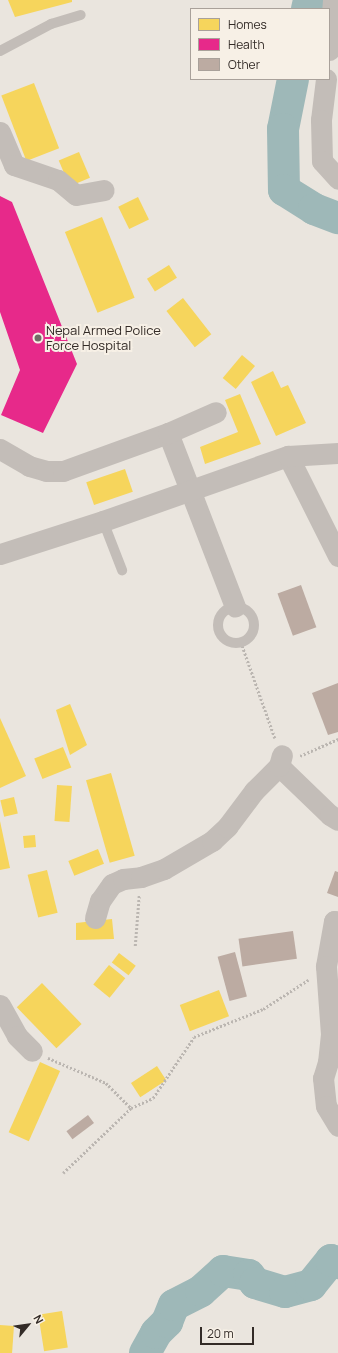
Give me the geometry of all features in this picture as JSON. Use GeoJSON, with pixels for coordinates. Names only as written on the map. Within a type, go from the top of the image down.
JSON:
{"type":"FeatureCollection","features":[{"type":"Feature","properties":{"kind":"street"},"geometry":{"type":"LineString","coordinates":[[330,38],[333,0]]}},
{"type":"Feature","properties":{"kind":"street"},"geometry":{"type":"LineString","coordinates":[[326,80],[321,120],[322,161],[338,179]]}},
{"type":"Feature","properties":{"kind":"street"},"geometry":{"type":"LineString","coordinates":[[0,132],[14,165],[58,180],[76,194],[104,190]]}},
{"type":"Feature","properties":{"kind":"street"},"geometry":{"type":"LineString","coordinates":[[0,449],[29,466],[46,471],[63,472],[168,433],[216,412]]}},
{"type":"Feature","properties":{"kind":"street"},"geometry":{"type":"LineString","coordinates":[[168,433],[191,489],[235,607]]}},
{"type":"Feature","properties":{"kind":"street"},"geometry":{"type":"LineString","coordinates":[[0,554],[103,521],[288,456],[338,453]]}},
{"type":"Feature","properties":{"kind":"street"},"geometry":{"type":"LineString","coordinates":[[288,456],[338,556]]}},
{"type":"Feature","properties":{"kind":"street"},"geometry":{"type":"LineString","coordinates":[[95,918],[100,901],[112,884],[123,879],[141,877],[164,869],[212,841],[227,827],[280,760],[330,815],[338,820]]}},
{"type":"Feature","properties":{"kind":"street"},"geometry":{"type":"LineString","coordinates":[[338,922],[334,921],[326,966],[331,1034],[328,1062],[323,1078],[326,1106],[338,1126]]}},
{"type":"Feature","properties":{"kind":"street"},"geometry":{"type":"LineString","coordinates":[[0,1005],[17,1036],[32,1050]]}},
{"type":"Feature","properties":{"kind":"lane"},"geometry":{"type":"LineString","coordinates":[[0,51],[51,24],[81,15]]}},
{"type":"Feature","properties":{"kind":"lane"},"geometry":{"type":"LineString","coordinates":[[103,521],[122,570]]}},
{"type":"Feature","properties":{"kind":"lane"},"geometry":{"type":"LineString","coordinates":[[235,607],[245,610],[253,620],[251,635],[241,642],[232,643],[226,640],[219,631],[218,625],[221,615],[225,610],[235,607]]}},
{"type":"Feature","properties":{"kind":"path"},"geometry":{"type":"LineString","coordinates":[[241,642],[280,760],[338,739]]}},
{"type":"Feature","properties":{"kind":"path"},"geometry":{"type":"LineString","coordinates":[[136,946],[141,877]]}},
{"type":"Feature","properties":{"kind":"path"},"geometry":{"type":"LineString","coordinates":[[63,1173],[131,1108],[153,1098],[194,1037],[263,1009],[294,991],[326,966]]}},
{"type":"Feature","properties":{"kind":"path"},"geometry":{"type":"LineString","coordinates":[[32,1050],[106,1083],[131,1108]]}},
{"type":"Feature","properties":{"kind":"building: Homes"},"geometry":{"type":"Polygon","coordinates":[[[8,0],[72,0],[72,2],[15,17],[8,0]]]}},
{"type":"Feature","properties":{"kind":"building: Homes"},"geometry":{"type":"Polygon","coordinates":[[[34,83],[59,148],[26,161],[1,96],[34,83]]]}},
{"type":"Feature","properties":{"kind":"building: Homes"},"geometry":{"type":"Polygon","coordinates":[[[79,152],[90,178],[70,186],[59,161],[79,152]]]}},
{"type":"Feature","properties":{"kind":"building: Homes"},"geometry":{"type":"Polygon","coordinates":[[[138,197],[149,219],[129,229],[118,207],[138,197]]]}},
{"type":"Feature","properties":{"kind":"building: Homes"},"geometry":{"type":"Polygon","coordinates":[[[102,217],[135,298],[98,313],[65,232],[102,217]]]}},
{"type":"Feature","properties":{"kind":"building: Homes"},"geometry":{"type":"Polygon","coordinates":[[[169,265],[177,278],[155,291],[147,279],[169,265]]]}},
{"type":"Feature","properties":{"kind":"building: Homes"},"geometry":{"type":"Polygon","coordinates":[[[183,298],[211,334],[195,347],[166,311],[183,298]]]}},
{"type":"Feature","properties":{"kind":"building: Homes"},"geometry":{"type":"Polygon","coordinates":[[[242,355],[255,366],[236,389],[223,378],[242,355]]]}},
{"type":"Feature","properties":{"kind":"building: Homes"},"geometry":{"type":"Polygon","coordinates":[[[273,371],[281,388],[288,385],[306,423],[276,436],[251,382],[273,371]]]}},
{"type":"Feature","properties":{"kind":"building: Homes"},"geometry":{"type":"Polygon","coordinates":[[[240,394],[261,444],[205,464],[200,447],[238,432],[225,400],[240,394]]]}},
{"type":"Feature","properties":{"kind":"building: Homes"},"geometry":{"type":"Polygon","coordinates":[[[125,469],[133,492],[94,505],[86,482],[125,469]]]}},
{"type":"Feature","properties":{"kind":"building: Homes"},"geometry":{"type":"Polygon","coordinates":[[[70,704],[87,745],[70,755],[56,710],[70,704]]]}},
{"type":"Feature","properties":{"kind":"building: Homes"},"geometry":{"type":"Polygon","coordinates":[[[0,718],[26,776],[0,788],[0,718]]]}},
{"type":"Feature","properties":{"kind":"building: Homes"},"geometry":{"type":"Polygon","coordinates":[[[63,747],[71,767],[42,779],[34,759],[63,747]]]}},
{"type":"Feature","properties":{"kind":"building: Homes"},"geometry":{"type":"Polygon","coordinates":[[[111,773],[135,856],[110,863],[86,780],[111,773]]]}},
{"type":"Feature","properties":{"kind":"building: Homes"},"geometry":{"type":"Polygon","coordinates":[[[57,785],[72,786],[69,822],[54,821],[57,785]]]}},
{"type":"Feature","properties":{"kind":"building: Homes"},"geometry":{"type":"Polygon","coordinates":[[[14,797],[18,814],[4,817],[0,800],[14,797]]]}},
{"type":"Feature","properties":{"kind":"building: Homes"},"geometry":{"type":"Polygon","coordinates":[[[0,821],[10,868],[0,870],[0,821]]]}},
{"type":"Feature","properties":{"kind":"building: Homes"},"geometry":{"type":"Polygon","coordinates":[[[35,835],[36,847],[24,848],[23,836],[35,835]]]}},
{"type":"Feature","properties":{"kind":"building: Homes"},"geometry":{"type":"Polygon","coordinates":[[[98,849],[104,864],[74,876],[68,861],[98,849]]]}},
{"type":"Feature","properties":{"kind":"building: Homes"},"geometry":{"type":"Polygon","coordinates":[[[47,870],[58,913],[38,918],[28,875],[47,870]]]}},
{"type":"Feature","properties":{"kind":"building: Homes"},"geometry":{"type":"Polygon","coordinates":[[[112,919],[114,939],[76,940],[76,923],[112,919]]]}},
{"type":"Feature","properties":{"kind":"building: Homes"},"geometry":{"type":"Polygon","coordinates":[[[119,953],[136,966],[129,975],[112,963],[119,953]]]}},
{"type":"Feature","properties":{"kind":"building: Homes"},"geometry":{"type":"Polygon","coordinates":[[[109,965],[125,978],[110,998],[93,984],[109,965]]]}},
{"type":"Feature","properties":{"kind":"building: Homes"},"geometry":{"type":"Polygon","coordinates":[[[42,983],[82,1024],[56,1048],[17,1007],[42,983]]]}},
{"type":"Feature","properties":{"kind":"building: Homes"},"geometry":{"type":"Polygon","coordinates":[[[219,990],[229,1016],[190,1031],[180,1005],[219,990]]]}},
{"type":"Feature","properties":{"kind":"building: Homes"},"geometry":{"type":"Polygon","coordinates":[[[40,1062],[60,1071],[29,1141],[9,1132],[40,1062]]]}},
{"type":"Feature","properties":{"kind":"building: Homes"},"geometry":{"type":"Polygon","coordinates":[[[157,1066],[166,1080],[140,1097],[131,1083],[157,1066]]]}},
{"type":"Feature","properties":{"kind":"building: Homes"},"geometry":{"type":"Polygon","coordinates":[[[62,1311],[68,1348],[44,1351],[38,1315],[62,1311]]]}},
{"type":"Feature","properties":{"kind":"building: Homes"},"geometry":{"type":"Polygon","coordinates":[[[0,1325],[14,1326],[12,1353],[0,1353],[0,1325]]]}},
{"type":"Feature","properties":{"kind":"building: Health","name":"Nepal Armed Police Force Hospital"},"geometry":{"type":"Polygon","coordinates":[[[0,196],[12,202],[77,364],[43,433],[1,415],[20,370],[0,312],[0,196]]]}},
{"type":"Feature","properties":{"kind":"building: Other"},"geometry":{"type":"Polygon","coordinates":[[[301,585],[316,627],[293,636],[278,594],[301,585]]]}},
{"type":"Feature","properties":{"kind":"building: Other"},"geometry":{"type":"Polygon","coordinates":[[[338,683],[338,732],[328,735],[312,693],[338,683]]]}},
{"type":"Feature","properties":{"kind":"building: Other"},"geometry":{"type":"Polygon","coordinates":[[[335,871],[338,872],[338,897],[327,893],[335,871]]]}},
{"type":"Feature","properties":{"kind":"building: Other"},"geometry":{"type":"Polygon","coordinates":[[[293,931],[297,959],[242,966],[239,939],[293,931]]]}},
{"type":"Feature","properties":{"kind":"building: Other"},"geometry":{"type":"Polygon","coordinates":[[[235,952],[247,996],[230,1001],[218,957],[235,952]]]}},
{"type":"Feature","properties":{"kind":"building: Other"},"geometry":{"type":"Polygon","coordinates":[[[88,1115],[94,1123],[72,1139],[66,1131],[88,1115]]]}},
{"type":"Feature","properties":{"kind":"waterway"},"geometry":{"type":"LineString","coordinates":[[307,8],[309,0]]}},
{"type":"Feature","properties":{"kind":"waterway"},"geometry":{"type":"LineString","coordinates":[[293,80],[283,129],[284,190],[314,209],[338,218]]}},
{"type":"Feature","properties":{"kind":"waterway"},"geometry":{"type":"LineString","coordinates":[[145,1353],[156,1333],[167,1322],[174,1305],[201,1291],[223,1271],[249,1275],[255,1283],[285,1292],[311,1285],[331,1260],[338,1263]]}},
{"type":"Feature","properties":{"kind":"place","name":"Nepal Armed Police Force Hospital"},"geometry":{"type":"Point","coordinates":[38,338]}}]}
